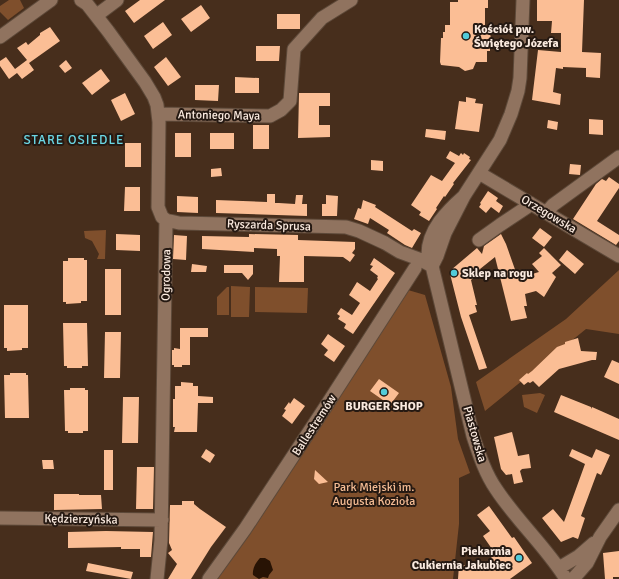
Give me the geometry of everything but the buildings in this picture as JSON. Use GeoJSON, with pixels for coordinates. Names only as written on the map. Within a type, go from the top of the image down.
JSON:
{"type":"FeatureCollection","features":[{"type":"Feature","properties":{"kind":"street"},"geometry":{"type":"LineString","coordinates":[[0,37],[51,0]]}},
{"type":"Feature","properties":{"kind":"street","name":"Ogrodowa"},"geometry":{"type":"LineString","coordinates":[[81,0],[87,4],[97,16],[151,90],[157,105],[158,207],[162,217],[166,220],[162,520],[157,579]]}},
{"type":"Feature","properties":{"kind":"street"},"geometry":{"type":"LineString","coordinates":[[97,16],[117,0]]}},
{"type":"Feature","properties":{"kind":"street","name":"Antoniego Maya"},"geometry":{"type":"LineString","coordinates":[[158,114],[270,116],[281,110],[290,101],[294,49],[322,18],[351,0]]}},
{"type":"Feature","properties":{"kind":"street"},"geometry":{"type":"LineString","coordinates":[[415,268],[432,266],[445,233],[464,196],[500,140],[515,101],[520,78],[523,0]]}},
{"type":"Feature","properties":{"kind":"street"},"geometry":{"type":"LineString","coordinates":[[546,213],[553,206],[619,157]]}},
{"type":"Feature","properties":{"kind":"street","name":"Orzegowska"},"geometry":{"type":"LineString","coordinates":[[479,173],[619,256]]}},
{"type":"Feature","properties":{"kind":"street"},"geometry":{"type":"LineString","coordinates":[[479,240],[527,207],[530,203]]}},
{"type":"Feature","properties":{"kind":"street","name":"Ryszarda Sprusa"},"geometry":{"type":"LineString","coordinates":[[166,220],[179,223],[346,228],[359,231],[400,252],[419,258],[432,266]]}},
{"type":"Feature","properties":{"kind":"street","name":"Ryszarda Sprusa"},"geometry":{"type":"LineString","coordinates":[[370,237],[381,249],[396,259],[415,268]]}},
{"type":"Feature","properties":{"kind":"street","name":"Piastowska"},"geometry":{"type":"LineString","coordinates":[[432,266],[473,436],[481,459],[496,489],[559,568],[566,579]]}},
{"type":"Feature","properties":{"kind":"street","name":"Ballestremów"},"geometry":{"type":"LineString","coordinates":[[209,579],[245,528],[326,406],[415,268]]}},
{"type":"Feature","properties":{"kind":"street"},"geometry":{"type":"LineString","coordinates":[[573,579],[587,562],[600,538],[619,510]]}},
{"type":"Feature","properties":{"kind":"street","name":"Kędzierzyńska"},"geometry":{"type":"LineString","coordinates":[[0,518],[162,520]]}},
{"type":"Feature","properties":{"kind":"street"},"geometry":{"type":"LineString","coordinates":[[559,568],[579,556],[600,538]]}},
{"type":"Feature","properties":{"kind":"green space"},"geometry":{"type":"Polygon","coordinates":[[[9,0],[20,0],[24,8],[8,20],[0,12],[0,6],[9,0]]]}},
{"type":"Feature","properties":{"kind":"green space"},"geometry":{"type":"Polygon","coordinates":[[[106,230],[105,259],[97,259],[99,254],[92,241],[85,238],[84,231],[106,230]]]}},
{"type":"Feature","properties":{"kind":"green space"},"geometry":{"type":"Polygon","coordinates":[[[619,270],[619,334],[586,329],[485,411],[476,382],[566,319],[619,270]]]}},
{"type":"Feature","properties":{"kind":"green space"},"geometry":{"type":"Polygon","coordinates":[[[231,286],[250,287],[249,317],[231,317],[231,286]]]}},
{"type":"Feature","properties":{"kind":"green space"},"geometry":{"type":"Polygon","coordinates":[[[227,287],[229,287],[229,315],[217,315],[217,297],[227,287]]]}},
{"type":"Feature","properties":{"kind":"green space"},"geometry":{"type":"Polygon","coordinates":[[[255,287],[308,288],[307,313],[255,312],[255,287]]]}},
{"type":"Feature","properties":{"kind":"green space","name":"Park Miejski im. Augusta Kozioła"},"geometry":{"type":"Polygon","coordinates":[[[408,290],[425,295],[451,387],[458,439],[470,473],[459,478],[459,524],[453,579],[212,579],[408,290]]]}},
{"type":"Feature","properties":{"kind":"green space"},"geometry":{"type":"Polygon","coordinates":[[[540,393],[545,395],[537,413],[524,407],[522,395],[540,393]]]}},
{"type":"Feature","properties":{"kind":"shaded area"},"geometry":{"type":"Polygon","coordinates":[[[260,558],[265,558],[270,561],[273,570],[268,578],[263,577],[259,579],[253,575],[253,570],[260,558]]]}},
{"type":"Feature","properties":{"kind":"place","name":"Kościół pw. Świętego Józefa"},"geometry":{"type":"Point","coordinates":[466,36]}},
{"type":"Feature","properties":{"kind":"place","name":"Sklep na rogu"},"geometry":{"type":"Point","coordinates":[454,273]}},
{"type":"Feature","properties":{"kind":"place","name":"BURGER SHOP"},"geometry":{"type":"Point","coordinates":[384,392]}},
{"type":"Feature","properties":{"kind":"place","name":"Piekarnia Cukiernia Jakubiec"},"geometry":{"type":"Point","coordinates":[519,558]}},
{"type":"Feature","properties":{"kind":"district","name":"STARE OSIEDLE"},"geometry":{"type":"Point","coordinates":[74,139]}}]}
